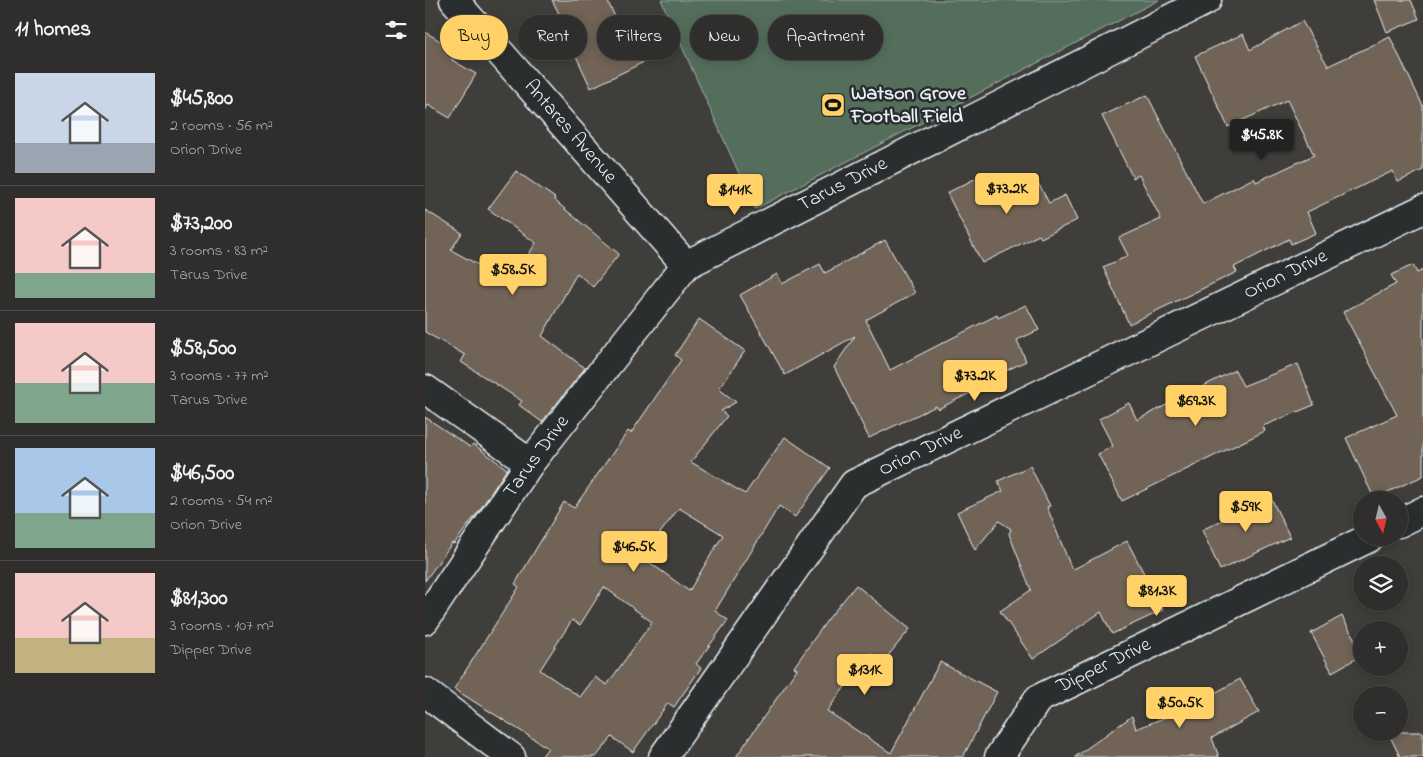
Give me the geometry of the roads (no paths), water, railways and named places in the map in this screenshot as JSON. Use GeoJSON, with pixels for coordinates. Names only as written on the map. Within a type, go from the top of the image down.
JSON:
{"type":"FeatureCollection","features":[{"type":"Feature","properties":{"kind":"street","name":"Antares Avenue"},"geometry":{"type":"LineString","coordinates":[[453,0],[686,265]]}},
{"type":"Feature","properties":{"kind":"street","name":"Tarus Drive"},"geometry":{"type":"LineString","coordinates":[[425,620],[530,462],[686,265],[1207,0]]}},
{"type":"Feature","properties":{"kind":"street","name":"Orion Drive"},"geometry":{"type":"LineString","coordinates":[[663,757],[854,484],[1423,208]]}},
{"type":"Feature","properties":{"kind":"street"},"geometry":{"type":"LineString","coordinates":[[425,389],[530,462]]}},
{"type":"Feature","properties":{"kind":"street"},"geometry":{"type":"LineString","coordinates":[[1408,518],[1423,511]]}},
{"type":"Feature","properties":{"kind":"street","name":"Dipper Drive"},"geometry":{"type":"LineString","coordinates":[[999,757],[1038,699],[1353,546]]}},
{"type":"Feature","properties":{"kind":"street"},"geometry":{"type":"LineString","coordinates":[[425,692],[511,757]]}},
{"type":"Feature","properties":{"kind":"place","name":"Watson Grove Football Field"},"geometry":{"type":"Point","coordinates":[833,105]}}]}
